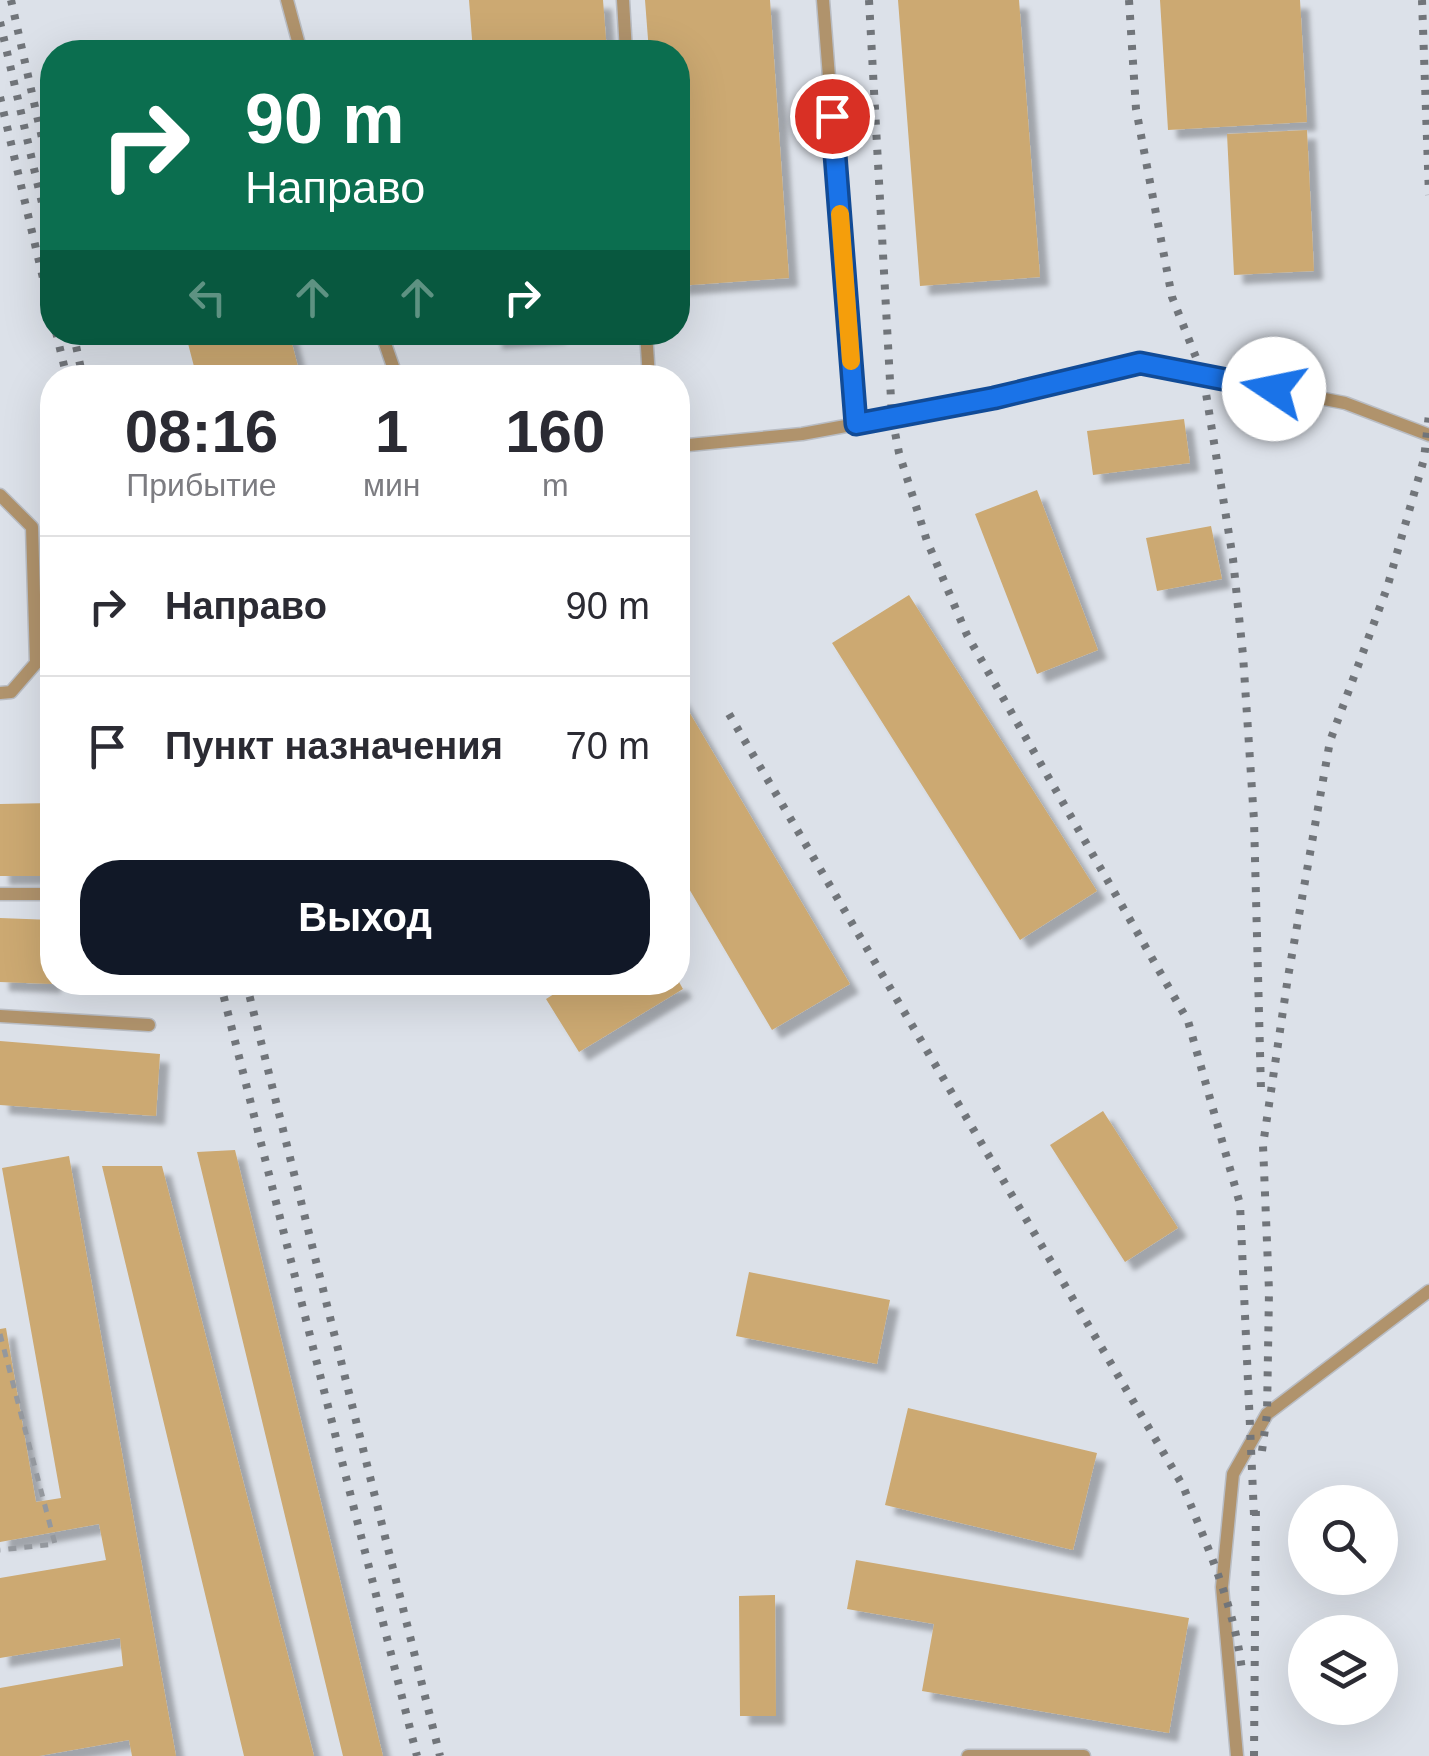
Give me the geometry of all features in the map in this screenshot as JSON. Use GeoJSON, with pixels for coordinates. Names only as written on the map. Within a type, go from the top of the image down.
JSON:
{"type":"FeatureCollection","features":[{"type":"Feature","properties":{"kind":"lane"},"geometry":{"type":"LineString","coordinates":[[287,0],[298,40]]}},
{"type":"Feature","properties":{"kind":"lane"},"geometry":{"type":"LineString","coordinates":[[623,0],[625,40]]}},
{"type":"Feature","properties":{"kind":"lane"},"geometry":{"type":"LineString","coordinates":[[823,0],[856,424]]}},
{"type":"Feature","properties":{"kind":"lane"},"geometry":{"type":"LineString","coordinates":[[690,445],[802,434],[994,398],[1140,363],[1345,402],[1429,434]]}},
{"type":"Feature","properties":{"kind":"lane"},"geometry":{"type":"LineString","coordinates":[[0,495],[32,526],[36,663],[11,692],[0,693]]}},
{"type":"Feature","properties":{"kind":"lane"},"geometry":{"type":"LineString","coordinates":[[0,894],[40,894]]}},
{"type":"Feature","properties":{"kind":"lane"},"geometry":{"type":"LineString","coordinates":[[0,1016],[150,1025]]}},
{"type":"Feature","properties":{"kind":"lane"},"geometry":{"type":"LineString","coordinates":[[1237,1756],[1222,1586],[1233,1474],[1266,1414],[1429,1291]]}},
{"type":"Feature","properties":{"kind":"lane"},"geometry":{"type":"LineString","coordinates":[[968,1756],[1084,1756]]}},
{"type":"Feature","properties":{"kind":"path"},"geometry":{"type":"LineString","coordinates":[[0,1334],[55,1544],[0,1550]]}},
{"type":"Feature","properties":{"kind":"building"},"geometry":{"type":"Polygon","coordinates":[[[469,0],[603,0],[606,40],[472,40],[469,0]]]}},
{"type":"Feature","properties":{"kind":"building"},"geometry":{"type":"Polygon","coordinates":[[[645,0],[770,0],[789,278],[690,285],[690,40],[648,40],[645,0]]]}},
{"type":"Feature","properties":{"kind":"building"},"geometry":{"type":"Polygon","coordinates":[[[898,0],[1019,0],[1040,277],[920,286],[898,0]]]}},
{"type":"Feature","properties":{"kind":"building"},"geometry":{"type":"Polygon","coordinates":[[[1160,0],[1300,0],[1307,122],[1168,130],[1160,0]]]}},
{"type":"Feature","properties":{"kind":"building"},"geometry":{"type":"Polygon","coordinates":[[[1307,130],[1314,271],[1234,275],[1227,134],[1307,130]]]}},
{"type":"Feature","properties":{"kind":"building"},"geometry":{"type":"Polygon","coordinates":[[[188,345],[292,345],[298,365],[194,365],[188,345]]]}},
{"type":"Feature","properties":{"kind":"building"},"geometry":{"type":"Polygon","coordinates":[[[1184,419],[1190,463],[1093,475],[1087,431],[1184,419]]]}},
{"type":"Feature","properties":{"kind":"building"},"geometry":{"type":"Polygon","coordinates":[[[1037,490],[1098,650],[1037,674],[975,514],[1037,490]]]}},
{"type":"Feature","properties":{"kind":"building"},"geometry":{"type":"Polygon","coordinates":[[[1211,526],[1222,579],[1157,591],[1146,538],[1211,526]]]}},
{"type":"Feature","properties":{"kind":"building"},"geometry":{"type":"Polygon","coordinates":[[[909,595],[1097,891],[1020,940],[832,643],[909,595]]]}},
{"type":"Feature","properties":{"kind":"building"},"geometry":{"type":"Polygon","coordinates":[[[690,713],[850,984],[772,1030],[690,890],[690,713]]]}},
{"type":"Feature","properties":{"kind":"building"},"geometry":{"type":"Polygon","coordinates":[[[40,803],[40,876],[0,876],[0,804],[40,803]]]}},
{"type":"Feature","properties":{"kind":"building"},"geometry":{"type":"Polygon","coordinates":[[[0,918],[40,920],[40,984],[0,982],[0,918]]]}},
{"type":"Feature","properties":{"kind":"building"},"geometry":{"type":"Polygon","coordinates":[[[552,995],[673,995],[579,1052],[546,999],[552,995]]]}},
{"type":"Feature","properties":{"kind":"building"},"geometry":{"type":"Polygon","coordinates":[[[0,1041],[160,1054],[156,1116],[0,1105],[0,1041]]]}},
{"type":"Feature","properties":{"kind":"building"},"geometry":{"type":"Polygon","coordinates":[[[1103,1111],[1178,1228],[1125,1262],[1050,1145],[1103,1111]]]}},
{"type":"Feature","properties":{"kind":"building"},"geometry":{"type":"Polygon","coordinates":[[[235,1150],[383,1756],[343,1756],[197,1152],[235,1150]]]}},
{"type":"Feature","properties":{"kind":"building"},"geometry":{"type":"Polygon","coordinates":[[[69,1156],[176,1756],[132,1756],[129,1740],[39,1756],[0,1756],[0,1688],[123,1666],[120,1638],[0,1658],[0,1578],[106,1560],[99,1524],[0,1542],[0,1329],[6,1328],[36,1502],[61,1498],[2,1168],[69,1156]]]}},
{"type":"Feature","properties":{"kind":"building"},"geometry":{"type":"Polygon","coordinates":[[[102,1166],[162,1166],[314,1756],[244,1756],[102,1166]]]}},
{"type":"Feature","properties":{"kind":"building"},"geometry":{"type":"Polygon","coordinates":[[[749,1272],[890,1300],[877,1364],[736,1336],[749,1272]]]}},
{"type":"Feature","properties":{"kind":"building"},"geometry":{"type":"Polygon","coordinates":[[[908,1408],[1097,1453],[1073,1550],[885,1505],[908,1408]]]}},
{"type":"Feature","properties":{"kind":"building"},"geometry":{"type":"Polygon","coordinates":[[[856,1560],[1189,1618],[1169,1733],[922,1691],[934,1624],[847,1609],[856,1560]]]}},
{"type":"Feature","properties":{"kind":"building"},"geometry":{"type":"Polygon","coordinates":[[[775,1595],[776,1716],[740,1716],[739,1596],[775,1595]]]}},
{"type":"Feature","properties":{"kind":"railway"},"geometry":{"type":"LineString","coordinates":[[11,0],[40,129]]}},
{"type":"Feature","properties":{"kind":"railway"},"geometry":{"type":"LineString","coordinates":[[869,0],[892,417],[899,453],[927,541],[967,635],[1188,1021],[1240,1204],[1254,1515]]}},
{"type":"Feature","properties":{"kind":"railway"},"geometry":{"type":"LineString","coordinates":[[1129,0],[1136,109],[1172,297],[1203,375],[1233,559],[1254,820],[1261,1090]]}},
{"type":"Feature","properties":{"kind":"railway"},"geometry":{"type":"LineString","coordinates":[[1422,0],[1429,195]]}},
{"type":"Feature","properties":{"kind":"railway"},"geometry":{"type":"LineString","coordinates":[[0,22],[40,194]]}},
{"type":"Feature","properties":{"kind":"railway"},"geometry":{"type":"LineString","coordinates":[[0,97],[40,265]]}},
{"type":"Feature","properties":{"kind":"railway"},"geometry":{"type":"LineString","coordinates":[[59,345],[64,365]]}},
{"type":"Feature","properties":{"kind":"railway"},"geometry":{"type":"LineString","coordinates":[[76,345],[80,365]]}},
{"type":"Feature","properties":{"kind":"railway"},"geometry":{"type":"LineString","coordinates":[[1262,1451],[1267,1414],[1269,1291],[1263,1145],[1288,977],[1330,741],[1387,588],[1424,459],[1429,414]]}},
{"type":"Feature","properties":{"kind":"railway"},"geometry":{"type":"LineString","coordinates":[[729,714],[1183,1486],[1227,1600],[1242,1671]]}},
{"type":"Feature","properties":{"kind":"railway"},"geometry":{"type":"LineString","coordinates":[[223,995],[417,1756]]}},
{"type":"Feature","properties":{"kind":"railway"},"geometry":{"type":"LineString","coordinates":[[249,995],[440,1756]]}},
{"type":"Feature","properties":{"kind":"railway"},"geometry":{"type":"LineString","coordinates":[[1254,1756],[1256,1501]]}},
{"type":"Feature","properties":{"kind":"slow traffic"},"geometry":{"type":"LineString","coordinates":[[840,214],[851,361]]}},
{"type":"Feature","properties":{"kind":"route"},"geometry":{"type":"LineString","coordinates":[[832,116],[856,424],[994,398],[1140,363],[1274,389]]}}]}
